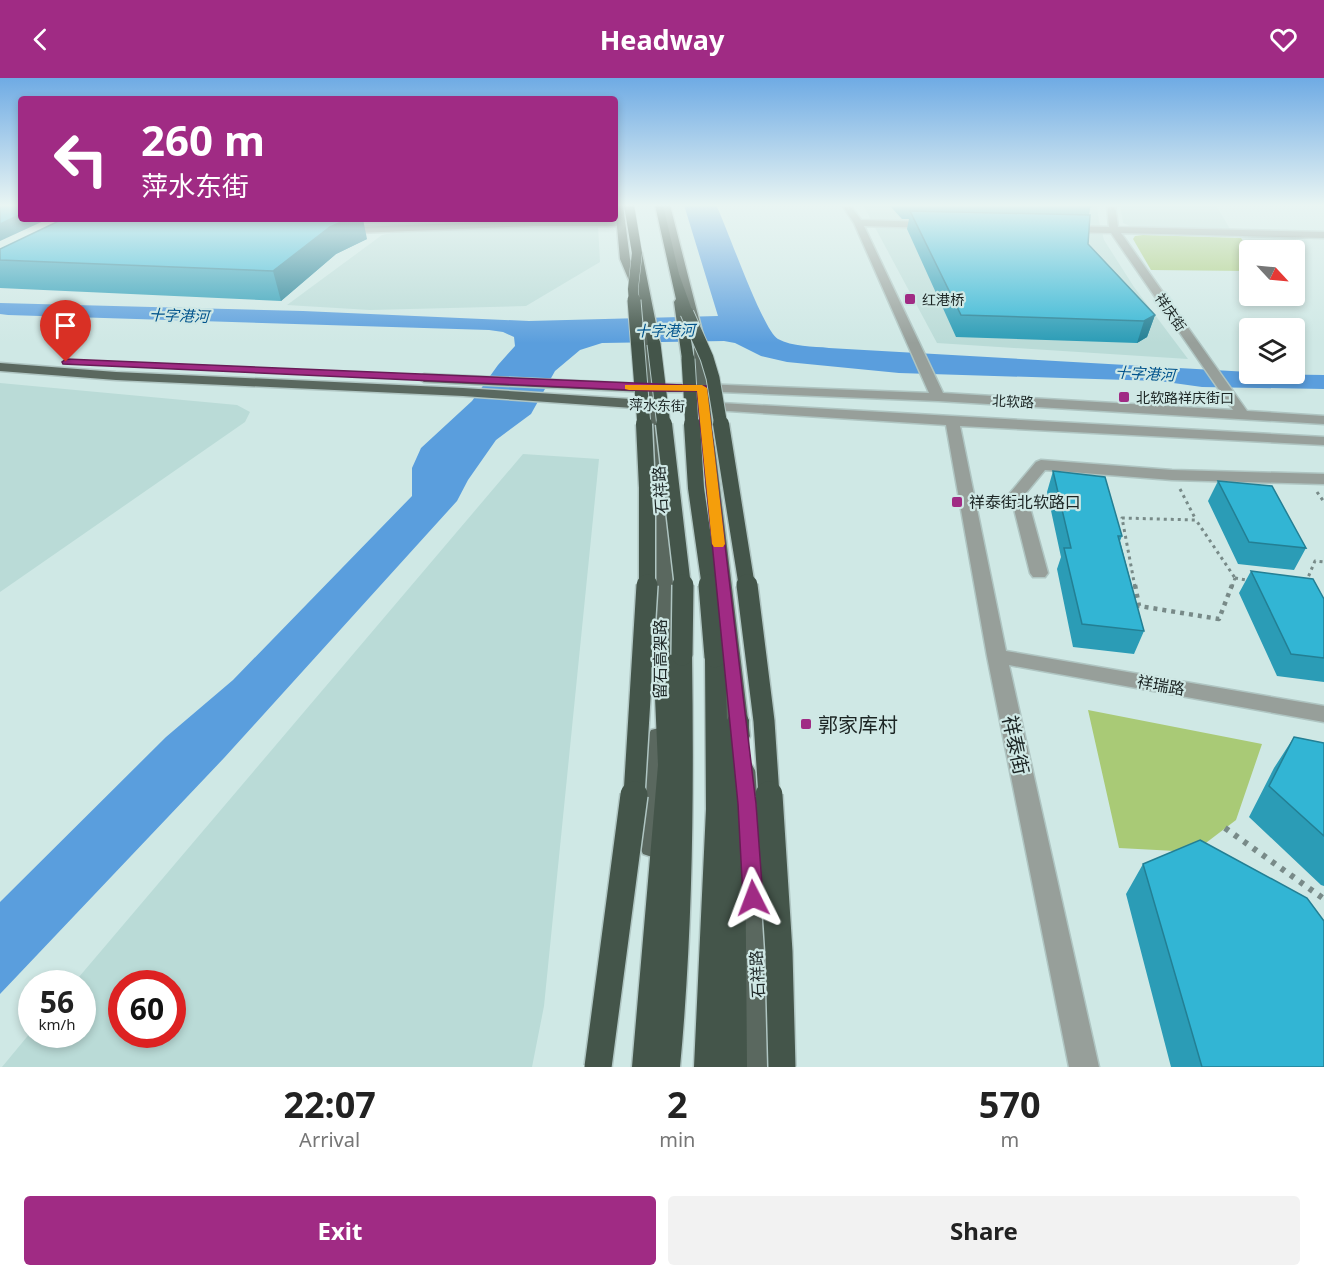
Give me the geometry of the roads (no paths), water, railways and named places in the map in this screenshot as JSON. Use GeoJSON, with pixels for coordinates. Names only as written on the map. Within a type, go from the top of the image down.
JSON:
{"type":"FeatureCollection","features":[{"type":"Feature","properties":{"kind":"highway"},"geometry":{"type":"LineString","coordinates":[[671,251],[688,359],[696,488],[709,579],[714,657],[718,809],[709,1067]]}},
{"type":"Feature","properties":{"kind":"highway","name":"留石高架路"},"geometry":{"type":"LineString","coordinates":[[637,253],[654,344],[680,547],[683,590],[673,654],[683,801],[670,1027],[665,1067]]}},
{"type":"Feature","properties":{"kind":"highway","name":"留石高架路"},"geometry":{"type":"LineString","coordinates":[[598,1067],[635,790],[647,605],[647,488],[641,365],[633,289],[637,253]]}},
{"type":"Feature","properties":{"kind":"highway"},"geometry":{"type":"LineString","coordinates":[[677,290],[707,358],[713,378],[746,579],[764,721],[779,952],[782,1067]]}},
{"type":"Feature","properties":{"kind":"highway"},"geometry":{"type":"LineString","coordinates":[[647,1067],[670,765],[673,654]]}},
{"type":"Feature","properties":{"kind":"highway"},"geometry":{"type":"LineString","coordinates":[[732,1067],[733,828],[738,720]]}},
{"type":"Feature","properties":{"kind":"main road","name":"石祥路"},"geometry":{"type":"LineString","coordinates":[[624,251],[638,290],[646,347],[673,654],[644,974],[633,1067]]}},
{"type":"Feature","properties":{"kind":"main road","name":"石祥路"},"geometry":{"type":"LineString","coordinates":[[677,251],[700,347],[703,397],[747,804],[760,1016],[759,1067]]}},
{"type":"Feature","properties":{"kind":"main road","name":"萍水东街"},"geometry":{"type":"LineString","coordinates":[[0,355],[88,364],[467,386],[553,398],[703,397]]}},
{"type":"Feature","properties":{"kind":"main road","name":"萍水东街"},"geometry":{"type":"LineString","coordinates":[[0,367],[86,375],[467,386],[561,384],[652,397]]}},
{"type":"Feature","properties":{"kind":"street"},"geometry":{"type":"LineString","coordinates":[[871,251],[938,397]]}},
{"type":"Feature","properties":{"kind":"street","name":"祥庆街"},"geometry":{"type":"LineString","coordinates":[[1129,251],[1243,415]]}},
{"type":"Feature","properties":{"kind":"street","name":"北软路"},"geometry":{"type":"LineString","coordinates":[[703,397],[938,397],[1324,420]]}},
{"type":"Feature","properties":{"kind":"street","name":"北软路"},"geometry":{"type":"LineString","coordinates":[[703,397],[952,422],[1324,441]]}},
{"type":"Feature","properties":{"kind":"street","name":"祥泰街"},"geometry":{"type":"LineString","coordinates":[[952,422],[997,656],[1084,1067]]}},
{"type":"Feature","properties":{"kind":"street"},"geometry":{"type":"LineString","coordinates":[[1039,573],[1018,493],[1041,465],[1172,475],[1324,479]]}},
{"type":"Feature","properties":{"kind":"street","name":"祥瑞路"},"geometry":{"type":"LineString","coordinates":[[997,656],[1324,714]]}},
{"type":"Feature","properties":{"kind":"water","name":"十字港河"},"geometry":{"type":"Polygon","coordinates":[[[698,251],[735,251],[772,332],[778,339],[790,344],[1239,371],[1239,384],[1305,384],[1305,375],[1324,375],[1324,389],[1202,387],[1159,381],[899,373],[787,362],[761,356],[735,343],[724,341],[602,343],[580,350],[555,371],[531,414],[496,440],[468,480],[457,501],[224,758],[23,970],[18,970],[18,975],[0,994],[0,902],[166,737],[233,680],[412,496],[412,468],[421,448],[472,401],[515,346],[514,337],[503,332],[489,330],[8,315],[0,314],[0,303],[303,311],[529,321],[718,316],[698,251]]]}},
{"type":"Feature","properties":{"kind":"place","name":"红港桥"},"geometry":{"type":"Point","coordinates":[910,299]}},
{"type":"Feature","properties":{"kind":"place","name":"北软路祥庆街口"},"geometry":{"type":"Point","coordinates":[1124,397]}},
{"type":"Feature","properties":{"kind":"place","name":"祥泰街北软路口"},"geometry":{"type":"Point","coordinates":[957,502]}},
{"type":"Feature","properties":{"kind":"place","name":"郭家库村"},"geometry":{"type":"Point","coordinates":[806,724]}}]}
